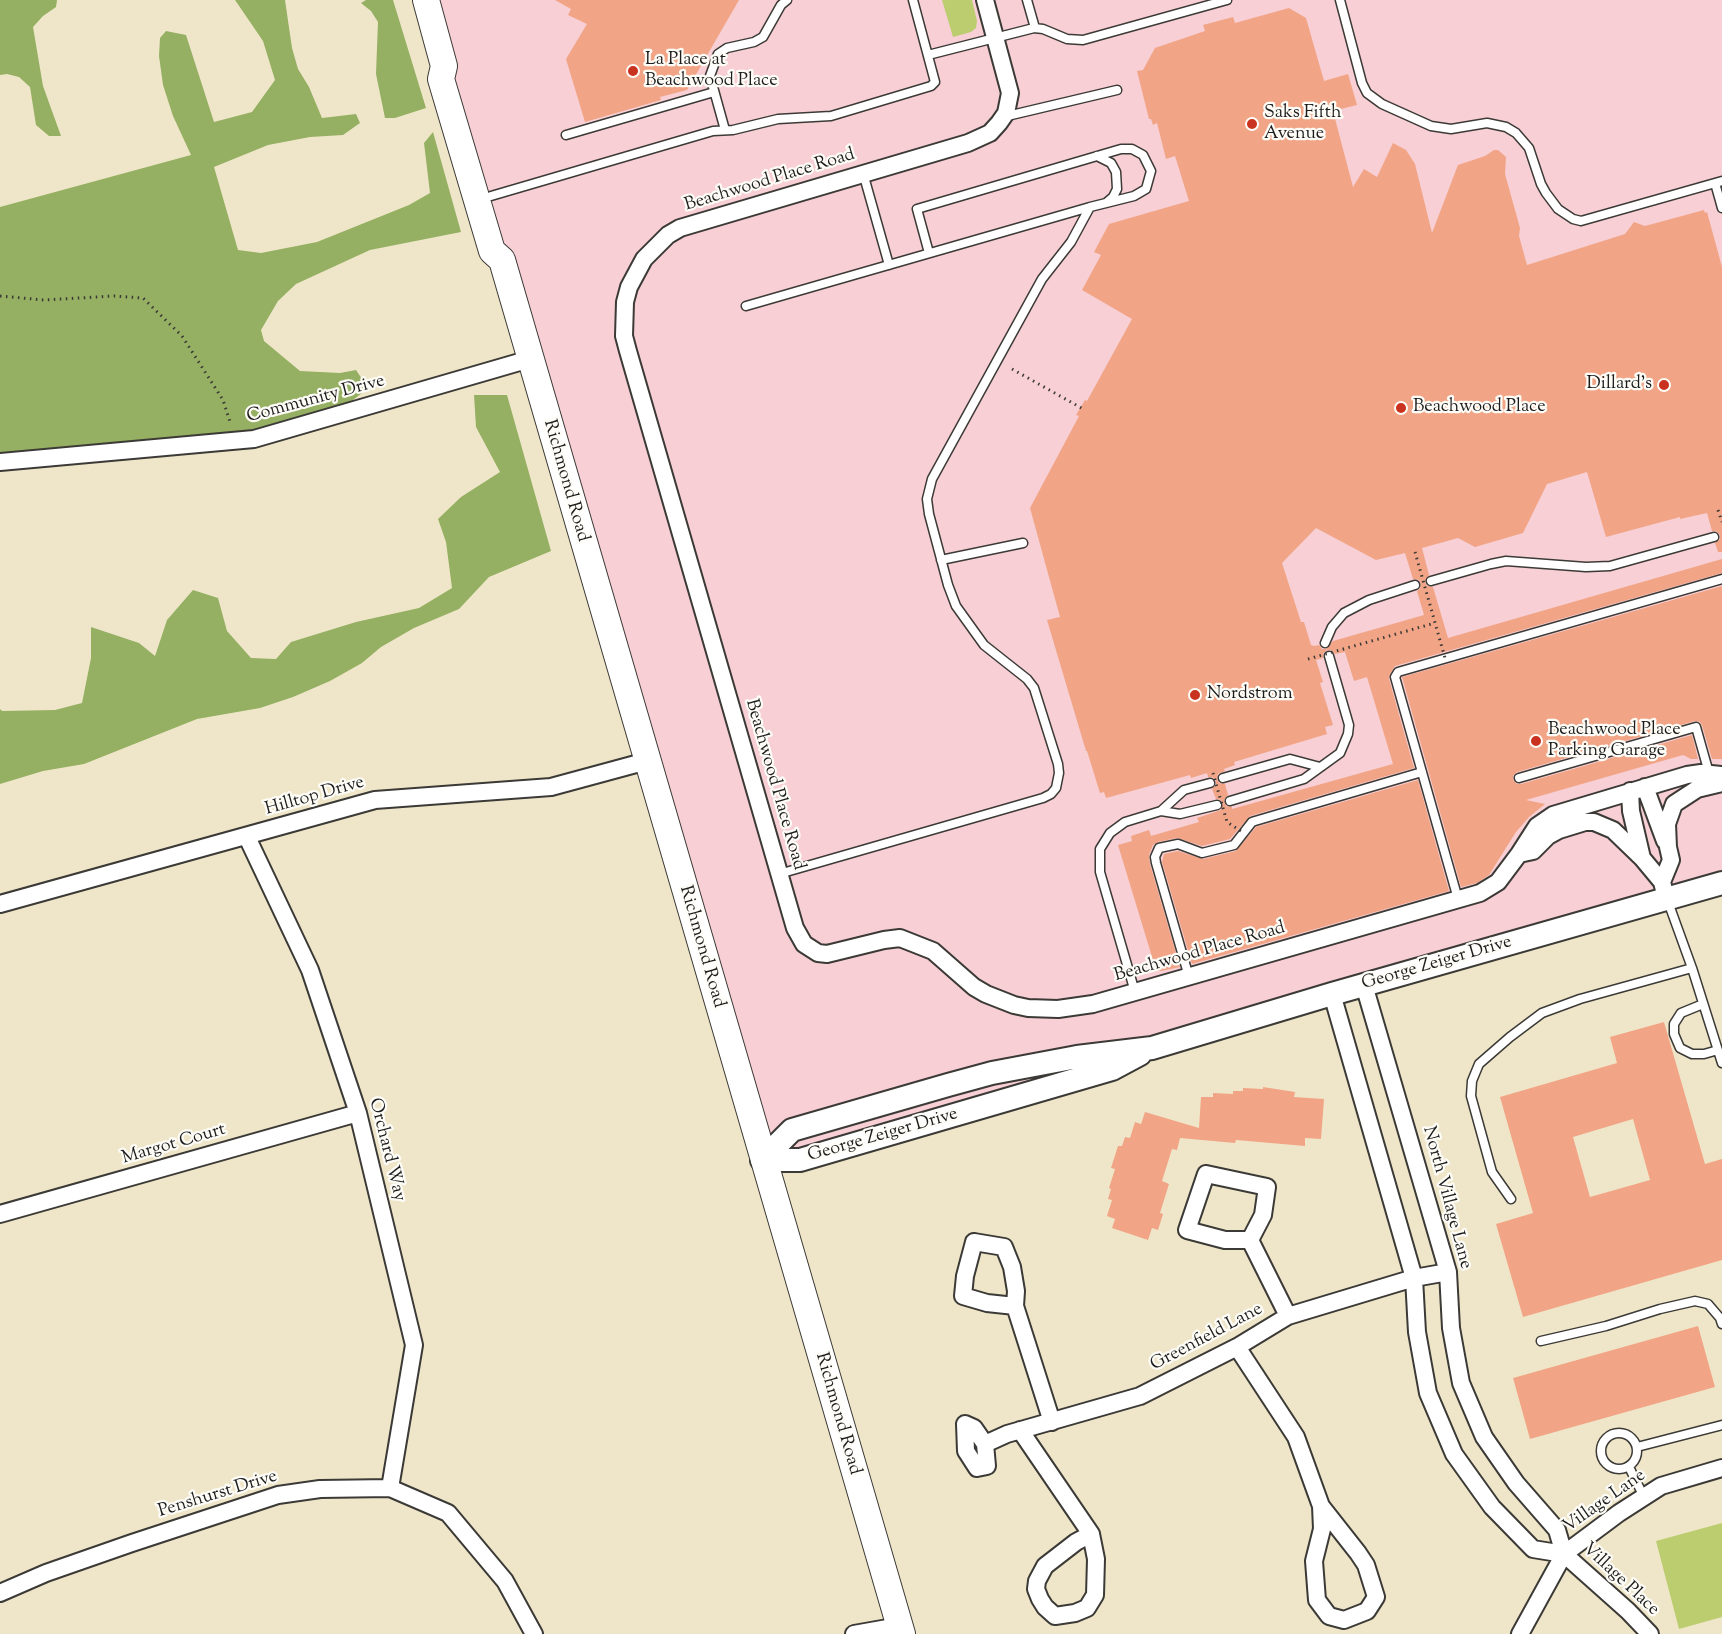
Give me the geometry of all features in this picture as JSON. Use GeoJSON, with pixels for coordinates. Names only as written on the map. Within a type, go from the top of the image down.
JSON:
{"type":"FeatureCollection","features":[{"type":"Feature","properties":{"kind":"main road","name":"Richmond Road"},"geometry":{"type":"LineString","coordinates":[[426,0],[444,66],[441,79],[492,251],[502,260],[900,1630]]}},
{"type":"Feature","properties":{"kind":"main road","name":"Richmond Road"},"geometry":{"type":"LineString","coordinates":[[444,66],[455,75],[506,247],[502,260]]}},
{"type":"Feature","properties":{"kind":"street"},"geometry":{"type":"LineString","coordinates":[[985,0],[1010,93],[1003,118]]}},
{"type":"Feature","properties":{"kind":"street","name":"Beachwood Place Road"},"geometry":{"type":"LineString","coordinates":[[1003,118],[990,133],[968,143],[680,228],[662,240],[644,259],[629,287],[625,302],[624,336],[628,351],[780,874],[799,937],[804,944],[818,953],[836,953],[893,938],[909,940],[933,951],[964,980],[981,992],[1028,1008],[1073,1007],[1189,977],[1480,893],[1492,886],[1543,820],[1565,810],[1687,775],[1718,777]]}},
{"type":"Feature","properties":{"kind":"street","name":"Community Drive"},"geometry":{"type":"LineString","coordinates":[[0,462],[263,437],[530,359]]}},
{"type":"Feature","properties":{"kind":"street","name":"Hilltop Drive"},"geometry":{"type":"LineString","coordinates":[[0,904],[375,800],[551,787],[647,761]]}},
{"type":"Feature","properties":{"kind":"street"},"geometry":{"type":"LineString","coordinates":[[1664,890],[1669,854],[1667,824],[1674,804],[1718,777]]}},
{"type":"Feature","properties":{"kind":"street"},"geometry":{"type":"LineString","coordinates":[[1637,789],[1669,854]]}},
{"type":"Feature","properties":{"kind":"street"},"geometry":{"type":"LineString","coordinates":[[1625,842],[1619,829],[1619,822],[1637,789]]}},
{"type":"Feature","properties":{"kind":"street"},"geometry":{"type":"LineString","coordinates":[[1637,789],[1631,811],[1642,858]]}},
{"type":"Feature","properties":{"kind":"street"},"geometry":{"type":"LineString","coordinates":[[1519,854],[1533,851],[1559,830],[1585,822],[1594,822],[1607,827],[1642,858],[1664,890]]}},
{"type":"Feature","properties":{"kind":"street","name":"Orchard Way"},"geometry":{"type":"LineString","coordinates":[[247,837],[310,970],[358,1113],[414,1345],[390,1488]]}},
{"type":"Feature","properties":{"kind":"street","name":"George Zeiger Drive"},"geometry":{"type":"LineString","coordinates":[[762,1160],[792,1130],[936,1088],[992,1073],[1077,1057],[1152,1048],[1364,985],[1664,890],[1722,883]]}},
{"type":"Feature","properties":{"kind":"street","name":"North Village Lane"},"geometry":{"type":"LineString","coordinates":[[1364,985],[1448,1272],[1451,1328],[1461,1383],[1484,1437],[1516,1483],[1557,1530],[1564,1554]]}},
{"type":"Feature","properties":{"kind":"street"},"geometry":{"type":"LineString","coordinates":[[1332,994],[1414,1278],[1417,1332],[1428,1393],[1454,1454],[1492,1508],[1533,1550],[1564,1554]]}},
{"type":"Feature","properties":{"kind":"street","name":"George Zeiger Drive"},"geometry":{"type":"LineString","coordinates":[[762,1160],[800,1160],[1112,1069],[1152,1048]]}},
{"type":"Feature","properties":{"kind":"street","name":"Margot Court"},"geometry":{"type":"LineString","coordinates":[[0,1214],[358,1113]]}},
{"type":"Feature","properties":{"kind":"street"},"geometry":{"type":"LineString","coordinates":[[1206,1173],[1267,1187],[1263,1215],[1250,1240],[1225,1240],[1187,1230],[1206,1173]]}},
{"type":"Feature","properties":{"kind":"street"},"geometry":{"type":"LineString","coordinates":[[1250,1240],[1288,1316]]}},
{"type":"Feature","properties":{"kind":"street","name":"Greenfield Lane"},"geometry":{"type":"LineString","coordinates":[[985,1444],[1020,1430],[1140,1396],[1238,1347],[1288,1316],[1414,1278],[1448,1272]]}},
{"type":"Feature","properties":{"kind":"street"},"geometry":{"type":"LineString","coordinates":[[1015,1306],[1052,1422]]}},
{"type":"Feature","properties":{"kind":"street"},"geometry":{"type":"LineString","coordinates":[[1238,1347],[1296,1437],[1321,1506],[1322,1529],[1314,1561],[1317,1600],[1329,1616],[1344,1620],[1367,1611],[1376,1597],[1366,1565],[1359,1553],[1321,1506]]}},
{"type":"Feature","properties":{"kind":"street"},"geometry":{"type":"LineString","coordinates":[[1020,1430],[1091,1534],[1096,1559],[1095,1595],[1087,1608],[1075,1613],[1055,1616],[1040,1599],[1036,1589],[1037,1581],[1045,1566],[1054,1558],[1091,1534]]}},
{"type":"Feature","properties":{"kind":"street","name":"Village Lane"},"geometry":{"type":"LineString","coordinates":[[1520,1634],[1564,1554],[1661,1486],[1722,1468]]}},
{"type":"Feature","properties":{"kind":"street","name":"Penshurst Drive"},"geometry":{"type":"LineString","coordinates":[[0,1593],[46,1573],[110,1550],[278,1495],[320,1489],[390,1488],[448,1513],[505,1581],[534,1634]]}},
{"type":"Feature","properties":{"kind":"street","name":"Village Place"},"geometry":{"type":"LineString","coordinates":[[1564,1554],[1628,1611],[1650,1634]]}},
{"type":"Feature","properties":{"kind":"street"},"geometry":{"type":"LineString","coordinates":[[854,1634],[900,1630]]}},
{"type":"Feature","properties":{"kind":"lane"},"geometry":{"type":"LineString","coordinates":[[725,130],[710,73],[721,51],[759,40],[768,32],[781,5],[787,0]]}},
{"type":"Feature","properties":{"kind":"lane"},"geometry":{"type":"LineString","coordinates":[[491,196],[713,131],[733,130],[768,120],[831,116],[931,86],[935,82],[913,0]]}},
{"type":"Feature","properties":{"kind":"lane"},"geometry":{"type":"LineString","coordinates":[[1027,0],[1035,28]]}},
{"type":"Feature","properties":{"kind":"lane"},"geometry":{"type":"LineString","coordinates":[[928,55],[1035,28],[1067,39],[1083,40],[1227,0]]}},
{"type":"Feature","properties":{"kind":"lane"},"geometry":{"type":"LineString","coordinates":[[1340,0],[1367,93],[1382,104],[1431,126],[1451,129],[1487,123],[1506,127],[1516,133],[1529,148],[1546,193],[1558,209],[1573,219],[1581,221],[1719,182],[1722,208]]}},
{"type":"Feature","properties":{"kind":"lane"},"geometry":{"type":"LineString","coordinates":[[1003,118],[1117,90]]}},
{"type":"Feature","properties":{"kind":"lane"},"geometry":{"type":"LineString","coordinates":[[566,135],[714,92]]}},
{"type":"Feature","properties":{"kind":"lane"},"geometry":{"type":"LineString","coordinates":[[746,306],[1144,192],[1150,182],[1151,169],[1143,155],[1132,149],[1121,149],[917,209],[929,253]]}},
{"type":"Feature","properties":{"kind":"lane"},"geometry":{"type":"LineString","coordinates":[[1096,156],[1112,163],[1116,172],[1117,189],[1113,198],[1106,203]]}},
{"type":"Feature","properties":{"kind":"lane"},"geometry":{"type":"LineString","coordinates":[[863,173],[890,265]]}},
{"type":"Feature","properties":{"kind":"lane"},"geometry":{"type":"LineString","coordinates":[[780,874],[1043,798],[1056,788],[1058,764],[1034,688],[1018,671],[992,653],[973,632],[952,596],[927,506],[932,479],[1042,279],[1077,232],[1090,207]]}},
{"type":"Feature","properties":{"kind":"lane"},"geometry":{"type":"LineString","coordinates":[[1431,581],[1506,561],[1586,567],[1610,566],[1714,537]]}},
{"type":"Feature","properties":{"kind":"lane"},"geometry":{"type":"LineString","coordinates":[[941,560],[1023,543]]}},
{"type":"Feature","properties":{"kind":"lane"},"geometry":{"type":"LineString","coordinates":[[1458,899],[1395,677],[1398,672],[1722,579]]}},
{"type":"Feature","properties":{"kind":"lane"},"geometry":{"type":"LineString","coordinates":[[1326,643],[1332,627],[1344,613],[1369,600],[1415,585]]}},
{"type":"Feature","properties":{"kind":"lane"},"geometry":{"type":"LineString","coordinates":[[1230,801],[1304,779],[1340,753],[1348,734],[1349,725],[1329,656]]}},
{"type":"Feature","properties":{"kind":"lane"},"geometry":{"type":"LineString","coordinates":[[1519,778],[1696,727],[1718,777]]}},
{"type":"Feature","properties":{"kind":"lane"},"geometry":{"type":"LineString","coordinates":[[1223,778],[1290,759],[1320,767]]}},
{"type":"Feature","properties":{"kind":"lane"},"geometry":{"type":"LineString","coordinates":[[1189,977],[1156,863],[1156,852],[1159,848],[1178,844],[1197,852],[1206,853],[1234,845],[1251,822],[1422,772]]}},
{"type":"Feature","properties":{"kind":"lane"},"geometry":{"type":"LineString","coordinates":[[1161,812],[1184,790],[1211,778]]}},
{"type":"Feature","properties":{"kind":"lane"},"geometry":{"type":"LineString","coordinates":[[1135,992],[1100,872],[1100,849],[1105,839],[1117,826],[1161,812],[1180,814],[1218,805]]}},
{"type":"Feature","properties":{"kind":"lane"},"geometry":{"type":"LineString","coordinates":[[1664,890],[1722,1063]]}},
{"type":"Feature","properties":{"kind":"lane"},"geometry":{"type":"LineString","coordinates":[[1511,1199],[1492,1172],[1471,1096],[1472,1081],[1479,1064],[1542,1013],[1580,999],[1692,968]]}},
{"type":"Feature","properties":{"kind":"lane"},"geometry":{"type":"LineString","coordinates":[[1703,1004],[1682,1013],[1674,1024],[1674,1034],[1680,1048],[1692,1054],[1704,1054],[1718,1050]]}},
{"type":"Feature","properties":{"kind":"lane"},"geometry":{"type":"LineString","coordinates":[[1541,1341],[1606,1326],[1695,1301],[1708,1304],[1720,1318],[1722,1324]]}},
{"type":"Feature","properties":{"kind":"lane"},"geometry":{"type":"LineString","coordinates":[[1637,1447],[1722,1425]]}},
{"type":"Feature","properties":{"kind":"lane"},"geometry":{"type":"LineString","coordinates":[[1621,1433],[1630,1436],[1635,1442],[1638,1453],[1634,1463],[1629,1467],[1616,1470],[1610,1468],[1602,1459],[1600,1450],[1604,1441],[1611,1435],[1621,1433]]}},
{"type":"Feature","properties":{"kind":"lane"},"geometry":{"type":"LineString","coordinates":[[1629,1467],[1644,1497]]}},
{"type":"Feature","properties":{"kind":"path"},"geometry":{"type":"LineString","coordinates":[[0,296],[44,300],[114,296],[143,298],[182,336],[224,400],[236,441]]}},
{"type":"Feature","properties":{"kind":"path"},"geometry":{"type":"LineString","coordinates":[[1012,369],[1085,410]]}},
{"type":"Feature","properties":{"kind":"path"},"geometry":{"type":"LineString","coordinates":[[1718,510],[1722,522]]}},
{"type":"Feature","properties":{"kind":"path"},"geometry":{"type":"LineString","coordinates":[[1415,552],[1444,658]]}},
{"type":"Feature","properties":{"kind":"path"},"geometry":{"type":"LineString","coordinates":[[1308,659],[1435,623]]}},
{"type":"Feature","properties":{"kind":"path"},"geometry":{"type":"LineString","coordinates":[[1211,778],[1227,822],[1244,833]]}},
{"type":"Feature","properties":{"kind":"shaded area"},"geometry":{"type":"Polygon","coordinates":[[[426,0],[1722,0],[1722,883],[762,1160],[426,0]]]}},
{"type":"Feature","properties":{"kind":"green space"},"geometry":{"type":"Polygon","coordinates":[[[0,0],[57,0],[56,7],[33,27],[43,86],[61,136],[49,136],[36,125],[30,87],[19,77],[0,75],[0,0]]]}},
{"type":"Feature","properties":{"kind":"green space"},"geometry":{"type":"Polygon","coordinates":[[[235,0],[285,0],[292,48],[298,69],[309,87],[322,118],[356,114],[360,123],[343,135],[310,137],[268,145],[214,167],[238,250],[261,253],[317,242],[409,205],[430,193],[424,143],[433,132],[461,232],[370,250],[296,284],[278,301],[261,330],[264,341],[300,371],[340,373],[356,370],[366,385],[362,393],[344,407],[287,420],[289,429],[0,462],[0,207],[191,155],[173,116],[163,85],[159,56],[160,38],[166,31],[186,35],[214,122],[252,112],[275,80],[263,41],[235,0]]]}},
{"type":"Feature","properties":{"kind":"green space"},"geometry":{"type":"Polygon","coordinates":[[[366,0],[393,0],[426,108],[395,118],[385,118],[376,74],[378,22],[371,11],[361,3],[366,0]]]}},
{"type":"Feature","properties":{"kind":"green space"},"geometry":{"type":"Polygon","coordinates":[[[942,0],[972,0],[977,21],[976,28],[971,32],[953,37],[942,0]]]}},
{"type":"Feature","properties":{"kind":"green space"},"geometry":{"type":"Polygon","coordinates":[[[474,395],[507,395],[551,551],[489,577],[459,609],[414,628],[381,647],[362,663],[330,681],[293,697],[260,708],[197,719],[84,764],[43,771],[0,784],[0,709],[2,711],[55,710],[82,703],[91,658],[91,627],[139,643],[155,656],[167,620],[193,590],[218,598],[227,631],[251,658],[276,659],[291,642],[356,622],[419,608],[452,588],[446,542],[438,519],[461,497],[500,472],[476,427],[474,395]]]}},
{"type":"Feature","properties":{"kind":"green space"},"geometry":{"type":"Polygon","coordinates":[[[1722,1523],[1722,1617],[1679,1629],[1656,1541],[1722,1523]]]}},
{"type":"Feature","properties":{"kind":"building","name":"La Place at Beachwood Place"},"geometry":{"type":"Polygon","coordinates":[[[555,0],[739,0],[687,90],[585,122],[566,59],[587,24],[568,15],[571,9],[555,0]]]}},
{"type":"Feature","properties":{"kind":"building","name":"Beachwood Place"},"geometry":{"type":"Polygon","coordinates":[[[1289,8],[1306,18],[1324,81],[1348,74],[1357,105],[1333,111],[1353,187],[1364,169],[1377,177],[1393,143],[1406,150],[1415,164],[1432,233],[1458,165],[1485,156],[1494,150],[1498,150],[1506,157],[1505,174],[1520,228],[1519,236],[1527,265],[1625,234],[1634,222],[1645,226],[1704,210],[1705,213],[1707,212],[1722,267],[1722,552],[1718,552],[1715,543],[1720,539],[1720,535],[1712,531],[1707,513],[1680,519],[1680,517],[1606,537],[1587,472],[1547,484],[1523,533],[1475,547],[1458,538],[1422,548],[1429,575],[1425,582],[1427,586],[1433,587],[1448,638],[1722,559],[1722,573],[1395,666],[1389,679],[1414,768],[1250,816],[1230,839],[1202,846],[1177,838],[1153,845],[1149,855],[1150,864],[1180,967],[1161,971],[1156,970],[1118,845],[1132,841],[1131,836],[1149,830],[1151,836],[1199,822],[1197,818],[1221,810],[1223,803],[1216,799],[1212,789],[1216,781],[1208,777],[1207,773],[1191,778],[1190,775],[1106,798],[1104,792],[1100,793],[1047,620],[1060,617],[1030,508],[1079,416],[1076,415],[1085,400],[1087,401],[1132,319],[1082,290],[1101,255],[1094,252],[1109,224],[1189,201],[1175,156],[1166,159],[1157,123],[1153,125],[1149,119],[1137,71],[1143,70],[1155,48],[1205,31],[1203,25],[1233,17],[1235,23],[1289,8]],[[1316,528],[1282,563],[1311,645],[1319,645],[1322,649],[1326,649],[1333,641],[1424,615],[1417,591],[1421,584],[1419,580],[1413,579],[1405,553],[1376,560],[1316,528]],[[1327,650],[1323,658],[1316,660],[1323,682],[1320,683],[1333,725],[1325,727],[1327,734],[1234,762],[1235,765],[1224,769],[1225,771],[1218,774],[1217,779],[1219,783],[1225,784],[1228,795],[1224,800],[1226,806],[1232,809],[1393,764],[1367,677],[1354,681],[1345,652],[1335,654],[1327,650]]]}},
{"type":"Feature","properties":{"kind":"building"},"geometry":{"type":"Polygon","coordinates":[[[1722,586],[1722,759],[1712,759],[1702,725],[1695,721],[1517,772],[1513,780],[1521,784],[1692,735],[1698,759],[1691,759],[1683,755],[1526,800],[1545,804],[1516,832],[1489,875],[1477,883],[1461,887],[1402,677],[1722,586]]]}},
{"type":"Feature","properties":{"kind":"building"},"geometry":{"type":"Polygon","coordinates":[[[1418,780],[1449,891],[1192,964],[1162,862],[1164,854],[1178,851],[1203,859],[1236,851],[1256,827],[1418,780]]]}},
{"type":"Feature","properties":{"kind":"building"},"geometry":{"type":"Polygon","coordinates":[[[1664,1022],[1705,1164],[1722,1159],[1722,1260],[1523,1317],[1496,1224],[1533,1213],[1500,1097],[1617,1063],[1610,1037],[1664,1022]],[[1633,1119],[1573,1137],[1590,1197],[1650,1180],[1633,1119]]]}},
{"type":"Feature","properties":{"kind":"building"},"geometry":{"type":"Polygon","coordinates":[[[1263,1087],[1295,1092],[1294,1097],[1324,1099],[1321,1139],[1305,1138],[1305,1146],[1180,1138],[1177,1150],[1172,1149],[1162,1181],[1169,1184],[1160,1213],[1163,1214],[1158,1230],[1152,1228],[1148,1240],[1112,1228],[1115,1219],[1107,1216],[1112,1200],[1108,1199],[1111,1189],[1109,1188],[1115,1169],[1111,1168],[1118,1146],[1122,1146],[1125,1137],[1130,1138],[1135,1122],[1141,1124],[1145,1112],[1199,1128],[1201,1097],[1213,1097],[1213,1093],[1233,1094],[1233,1091],[1243,1091],[1243,1088],[1263,1089],[1263,1087]]]}},
{"type":"Feature","properties":{"kind":"building"},"geometry":{"type":"Polygon","coordinates":[[[1698,1326],[1715,1387],[1530,1439],[1513,1378],[1698,1326]]]}},
{"type":"Feature","properties":{"kind":"place","name":"La Place at Beachwood Place"},"geometry":{"type":"Point","coordinates":[633,71]}},
{"type":"Feature","properties":{"kind":"place","name":"Saks Fifth Avenue"},"geometry":{"type":"Point","coordinates":[1252,124]}},
{"type":"Feature","properties":{"kind":"place","name":"Dillard's"},"geometry":{"type":"Point","coordinates":[1664,385]}},
{"type":"Feature","properties":{"kind":"place","name":"Beachwood Place"},"geometry":{"type":"Point","coordinates":[1401,408]}},
{"type":"Feature","properties":{"kind":"place","name":"Nordstrom"},"geometry":{"type":"Point","coordinates":[1195,695]}},
{"type":"Feature","properties":{"kind":"place","name":"Beachwood Place Parking Garage"},"geometry":{"type":"Point","coordinates":[1536,741]}}]}
